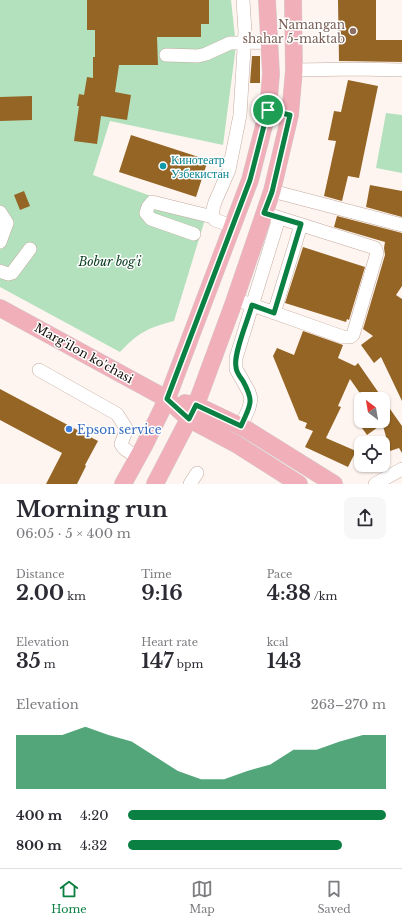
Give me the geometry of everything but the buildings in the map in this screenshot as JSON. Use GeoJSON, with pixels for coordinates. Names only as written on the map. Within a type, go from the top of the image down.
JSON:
{"type":"FeatureCollection","features":[{"type":"Feature","properties":{"kind":"main road"},"geometry":{"type":"LineString","coordinates":[[123,484],[167,399],[250,180],[268,110],[271,74],[267,0]]}},
{"type":"Feature","properties":{"kind":"main road"},"geometry":{"type":"LineString","coordinates":[[155,484],[192,412],[235,299],[272,215],[272,192],[290,115],[294,70],[293,0]]}},
{"type":"Feature","properties":{"kind":"main road"},"geometry":{"type":"LineString","coordinates":[[268,110],[290,115]]}},
{"type":"Feature","properties":{"kind":"main road","name":"Marg'ilon ko'chasi"},"geometry":{"type":"LineString","coordinates":[[0,308],[192,412]]}},
{"type":"Feature","properties":{"kind":"main road"},"geometry":{"type":"LineString","coordinates":[[192,412],[241,426],[334,484]]}},
{"type":"Feature","properties":{"kind":"main road"},"geometry":{"type":"LineString","coordinates":[[192,412],[236,444],[299,484]]}},
{"type":"Feature","properties":{"kind":"street"},"geometry":{"type":"LineString","coordinates":[[213,217],[212,213],[215,202],[229,170],[240,115],[245,42],[243,0]]}},
{"type":"Feature","properties":{"kind":"street"},"geometry":{"type":"LineString","coordinates":[[166,55],[198,56],[230,43],[270,42]]}},
{"type":"Feature","properties":{"kind":"street"},"geometry":{"type":"LineString","coordinates":[[294,70],[402,70]]}},
{"type":"Feature","properties":{"kind":"street"},"geometry":{"type":"LineString","coordinates":[[272,192],[402,225]]}},
{"type":"Feature","properties":{"kind":"street"},"geometry":{"type":"LineString","coordinates":[[194,234],[151,219],[146,213],[148,206],[152,202],[213,217],[215,220],[232,226]]}},
{"type":"Feature","properties":{"kind":"street"},"geometry":{"type":"LineString","coordinates":[[0,212],[7,223],[0,242]]}},
{"type":"Feature","properties":{"kind":"street"},"geometry":{"type":"LineString","coordinates":[[235,299],[252,305],[274,313],[343,337],[350,337],[353,335],[377,252],[375,248],[272,215],[252,305],[236,358],[236,368],[249,392],[251,399],[249,408],[241,426]]}},
{"type":"Feature","properties":{"kind":"street"},"geometry":{"type":"LineString","coordinates":[[274,313],[301,224]]}},
{"type":"Feature","properties":{"kind":"street"},"geometry":{"type":"LineString","coordinates":[[0,271],[8,274],[12,273],[30,249]]}},
{"type":"Feature","properties":{"kind":"street"},"geometry":{"type":"LineString","coordinates":[[39,370],[117,414],[126,428],[121,444],[138,457]]}},
{"type":"Feature","properties":{"kind":"street"},"geometry":{"type":"LineString","coordinates":[[375,484],[402,469]]}},
{"type":"Feature","properties":{"kind":"green space","name":"Bobur bog'i"},"geometry":{"type":"Polygon","coordinates":[[[0,0],[231,0],[236,46],[223,145],[110,121],[93,175],[206,216],[174,321],[144,332],[120,352],[0,287],[0,0]]]}},
{"type":"Feature","properties":{"kind":"green space"},"geometry":{"type":"Polygon","coordinates":[[[386,113],[402,115],[402,173],[376,168],[386,113]]]}},
{"type":"Feature","properties":{"kind":"place","name":"Namangan shahar 5-maktab"},"geometry":{"type":"Point","coordinates":[353,31]}},
{"type":"Feature","properties":{"kind":"place","name":"Кинотеатр Узбекистан"},"geometry":{"type":"Point","coordinates":[163,166]}},
{"type":"Feature","properties":{"kind":"place","name":"Epson service"},"geometry":{"type":"Point","coordinates":[69,429]}},
{"type":"Feature","properties":{"kind":"route"},"geometry":{"type":"LineString","coordinates":[[268,110],[290,115],[272,192],[264,213],[301,224],[274,313],[252,305],[236,358],[236,368],[249,392],[251,399],[251,404],[241,426],[196,405],[189,419],[167,399],[250,180],[268,110]]}}]}
